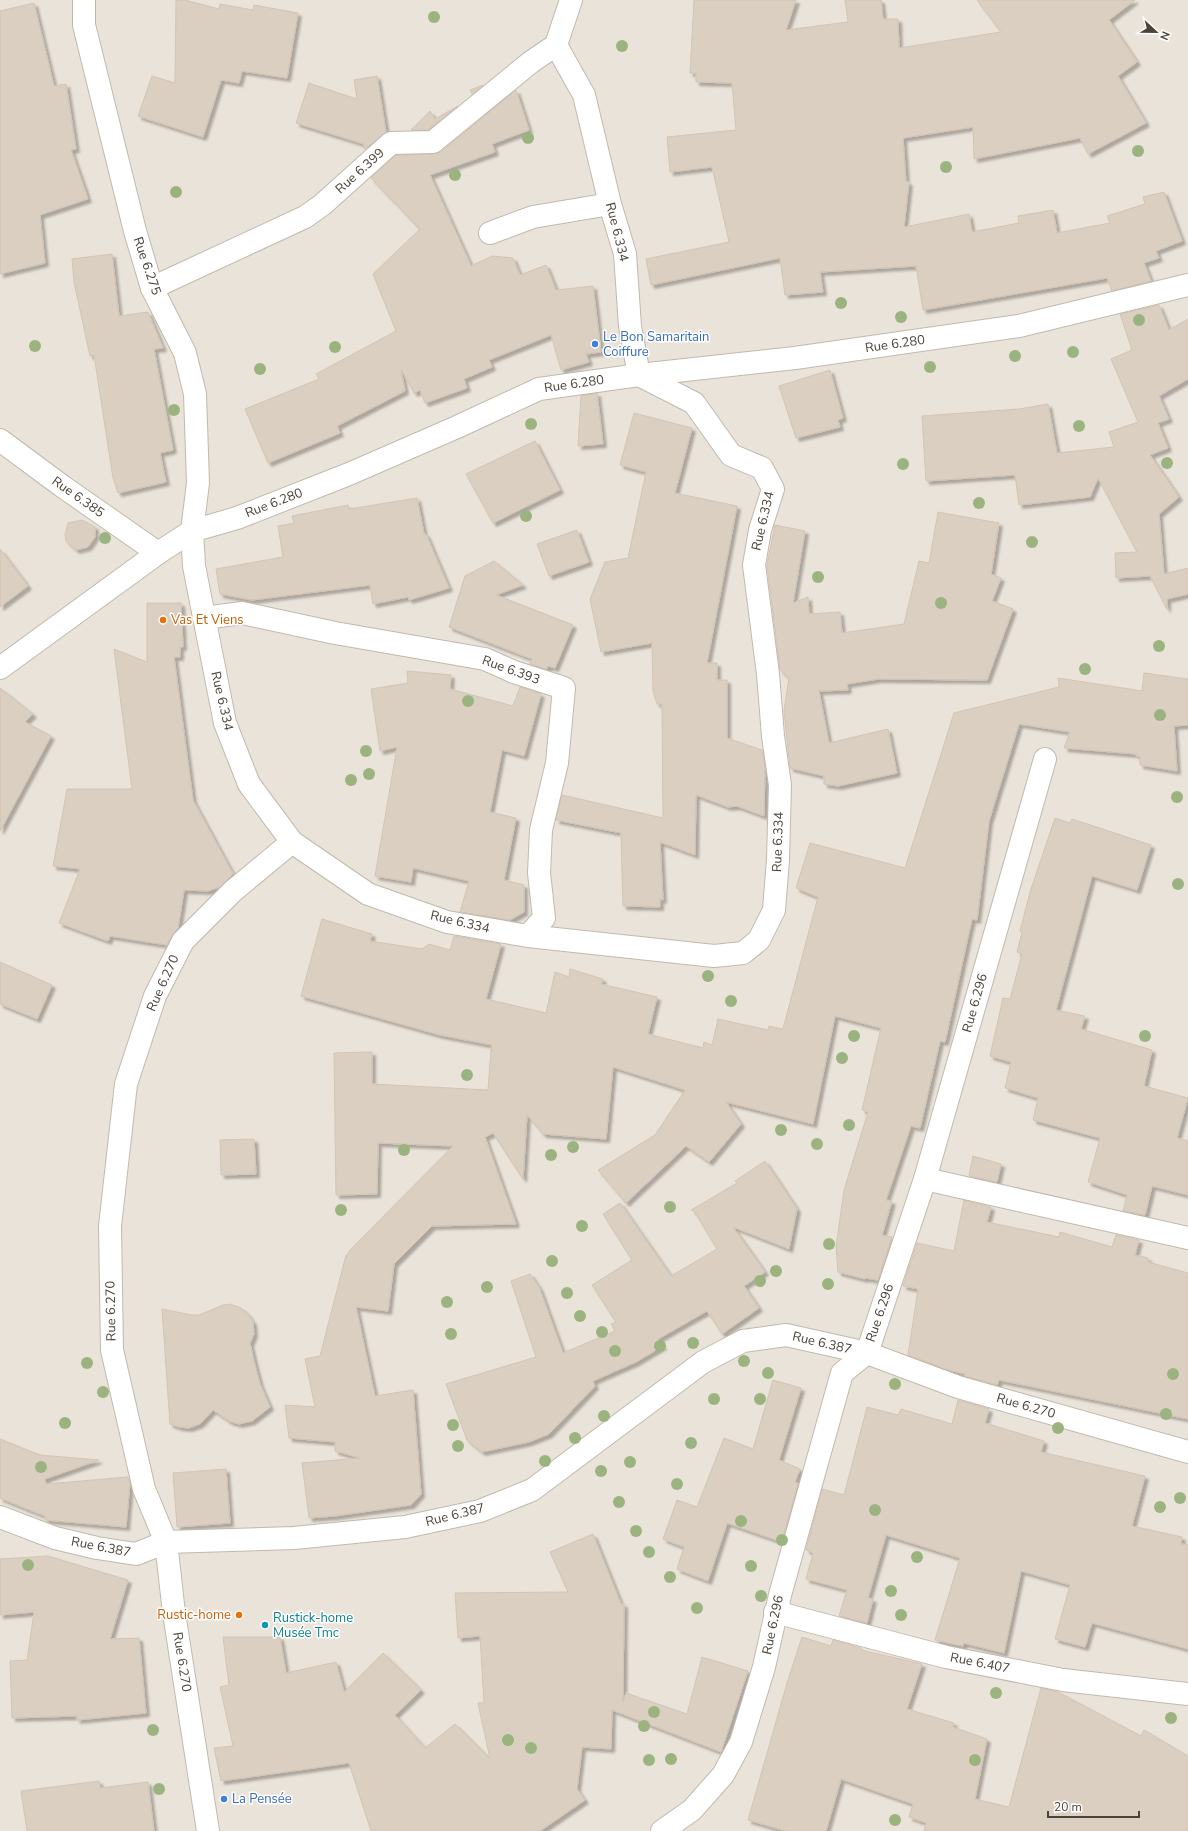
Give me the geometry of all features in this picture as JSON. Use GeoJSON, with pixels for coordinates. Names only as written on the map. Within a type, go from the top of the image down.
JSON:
{"type":"FeatureCollection","features":[{"type":"Feature","properties":{"kind":"street","name":"Rue 6.275"},"geometry":{"type":"LineString","coordinates":[[84,0],[84,25],[135,231],[152,288],[185,353],[195,394],[198,483],[192,531]]}},
{"type":"Feature","properties":{"kind":"street"},"geometry":{"type":"LineString","coordinates":[[556,46],[571,0]]}},
{"type":"Feature","properties":{"kind":"street","name":"Rue 6.399"},"geometry":{"type":"LineString","coordinates":[[152,288],[305,217],[322,205],[391,143],[433,142],[532,62],[556,46]]}},
{"type":"Feature","properties":{"kind":"street","name":"Rue 6.334"},"geometry":{"type":"LineString","coordinates":[[192,531],[194,566],[225,724],[249,784],[292,842],[368,894],[446,922],[528,936],[714,956],[743,953],[759,940],[774,910],[778,860],[780,785],[773,736],[768,674],[754,564],[760,530],[773,488],[762,468],[731,455],[694,403],[639,374],[630,326],[625,254],[610,204],[584,95],[556,46]]}},
{"type":"Feature","properties":{"kind":"street"},"geometry":{"type":"LineString","coordinates":[[490,233],[533,217],[610,204]]}},
{"type":"Feature","properties":{"kind":"street","name":"Rue 6.280"},"geometry":{"type":"LineString","coordinates":[[0,668],[158,552],[192,531],[237,518],[349,474],[457,427],[539,389],[639,374],[795,358],[1011,327],[1188,285]]}},
{"type":"Feature","properties":{"kind":"street","name":"Rue 6.385"},"geometry":{"type":"LineString","coordinates":[[0,440],[62,486],[158,552]]}},
{"type":"Feature","properties":{"kind":"street","name":"Rue 6.393"},"geometry":{"type":"LineString","coordinates":[[204,618],[242,613],[335,633],[485,659],[514,672],[564,688],[557,763],[541,830],[539,873],[544,918],[528,936]]}},
{"type":"Feature","properties":{"kind":"street","name":"Rue 6.296"},"geometry":{"type":"LineString","coordinates":[[662,1831],[692,1810],[722,1775],[741,1742],[764,1667],[775,1612],[842,1373],[867,1353],[925,1179],[1045,760]]}},
{"type":"Feature","properties":{"kind":"street","name":"Rue 6.270"},"geometry":{"type":"LineString","coordinates":[[208,1831],[174,1613],[166,1542],[144,1489],[112,1350],[110,1226],[126,1084],[155,996],[183,941],[233,891],[292,842]]}},
{"type":"Feature","properties":{"kind":"street"},"geometry":{"type":"LineString","coordinates":[[925,1179],[1188,1238]]}},
{"type":"Feature","properties":{"kind":"street","name":"Rue 6.387"},"geometry":{"type":"LineString","coordinates":[[0,1517],[55,1538],[97,1548],[136,1554],[166,1542],[294,1538],[405,1527],[480,1511],[532,1490],[703,1362],[743,1341],[786,1335],[867,1353]]}},
{"type":"Feature","properties":{"kind":"street","name":"Rue 6.270"},"geometry":{"type":"LineString","coordinates":[[867,1353],[958,1387],[1188,1452]]}},
{"type":"Feature","properties":{"kind":"street","name":"Rue 6.407"},"geometry":{"type":"LineString","coordinates":[[775,1612],[946,1657],[1063,1680],[1188,1694]]}},
{"type":"Feature","properties":{"kind":"shaded area"},"geometry":{"type":"Polygon","coordinates":[[[0,0],[1188,0],[1188,1831],[0,1831],[0,0]]]}},
{"type":"Feature","properties":{"kind":"building"},"geometry":{"type":"Polygon","coordinates":[[[176,0],[185,0],[219,9],[220,4],[253,10],[254,5],[298,13],[287,78],[242,71],[239,83],[221,80],[203,137],[138,116],[152,76],[175,83],[176,0]]]}},
{"type":"Feature","properties":{"kind":"building"},"geometry":{"type":"Polygon","coordinates":[[[694,0],[796,0],[786,30],[848,22],[845,0],[881,0],[883,19],[898,19],[899,48],[1001,32],[977,0],[1135,0],[1109,20],[1137,62],[1118,76],[1146,123],[1088,154],[1080,138],[974,159],[973,127],[903,138],[906,182],[909,182],[904,227],[969,214],[972,232],[1019,223],[1018,216],[1053,210],[1057,233],[1110,223],[1107,216],[1145,204],[1143,197],[1164,192],[1182,241],[1156,251],[1159,258],[1144,263],[1151,281],[1112,291],[1107,278],[923,310],[916,266],[820,272],[823,292],[785,295],[780,258],[651,285],[646,259],[729,242],[712,167],[670,172],[667,137],[736,130],[732,83],[696,82],[696,73],[690,73],[694,0]]]}},
{"type":"Feature","properties":{"kind":"building"},"geometry":{"type":"Polygon","coordinates":[[[34,3],[54,86],[66,84],[76,149],[71,150],[88,199],[40,215],[45,263],[0,274],[0,11],[34,3]]]}},
{"type":"Feature","properties":{"kind":"building"},"geometry":{"type":"Polygon","coordinates":[[[377,76],[386,132],[365,149],[364,144],[296,123],[309,83],[357,99],[354,80],[377,76]]]}},
{"type":"Feature","properties":{"kind":"building"},"geometry":{"type":"Polygon","coordinates":[[[483,85],[472,94],[470,90],[483,85]]]}},
{"type":"Feature","properties":{"kind":"building"},"geometry":{"type":"Polygon","coordinates":[[[516,90],[529,130],[492,144],[495,152],[430,175],[471,266],[492,256],[513,258],[520,275],[546,265],[556,290],[593,286],[601,352],[586,354],[589,362],[561,370],[551,335],[489,360],[492,367],[464,379],[467,388],[425,403],[420,390],[414,393],[401,369],[405,391],[337,426],[340,433],[268,463],[245,409],[319,379],[316,374],[396,331],[373,274],[420,229],[371,178],[396,155],[433,154],[441,152],[516,90]]]}},
{"type":"Feature","properties":{"kind":"building"},"geometry":{"type":"Polygon","coordinates":[[[458,106],[428,130],[411,130],[430,111],[435,119],[458,106]]]}},
{"type":"Feature","properties":{"kind":"building"},"geometry":{"type":"Polygon","coordinates":[[[112,254],[119,316],[148,312],[163,348],[154,349],[173,450],[160,453],[166,482],[118,493],[113,478],[94,355],[90,356],[74,282],[72,259],[112,254]]]}},
{"type":"Feature","properties":{"kind":"building"},"geometry":{"type":"Polygon","coordinates":[[[1159,305],[1169,330],[1188,319],[1188,379],[1159,396],[1169,419],[1158,423],[1168,448],[1150,455],[1179,497],[1159,514],[1164,574],[1188,568],[1188,594],[1167,599],[1167,609],[1150,576],[1116,578],[1115,553],[1137,552],[1098,478],[1090,497],[1019,505],[1015,475],[926,481],[922,416],[1019,409],[1048,404],[1057,453],[1114,447],[1109,432],[1138,422],[1111,359],[1132,350],[1120,314],[1159,305]]]}},
{"type":"Feature","properties":{"kind":"building"},"geometry":{"type":"Polygon","coordinates":[[[830,370],[843,418],[838,420],[840,427],[796,438],[779,386],[830,370]]]}},
{"type":"Feature","properties":{"kind":"building"},"geometry":{"type":"Polygon","coordinates":[[[597,393],[603,444],[578,446],[581,396],[597,393]]]}},
{"type":"Feature","properties":{"kind":"building"},"geometry":{"type":"Polygon","coordinates":[[[634,413],[692,428],[675,493],[737,506],[707,663],[717,663],[717,680],[727,680],[727,738],[762,750],[765,767],[764,816],[737,806],[728,807],[696,795],[695,855],[660,842],[663,900],[660,899],[660,907],[623,906],[621,833],[556,820],[562,795],[663,818],[662,704],[657,704],[653,691],[652,643],[601,652],[590,599],[605,562],[628,558],[646,472],[620,465],[634,413]]]}},
{"type":"Feature","properties":{"kind":"building"},"geometry":{"type":"Polygon","coordinates":[[[535,441],[560,490],[493,523],[466,474],[535,441]]]}},
{"type":"Feature","properties":{"kind":"building"},"geometry":{"type":"Polygon","coordinates":[[[417,498],[424,534],[426,534],[449,588],[409,600],[408,597],[373,604],[370,585],[252,600],[220,594],[216,569],[283,557],[278,526],[294,523],[292,516],[348,505],[349,509],[417,498]]]}},
{"type":"Feature","properties":{"kind":"building"},"geometry":{"type":"Polygon","coordinates":[[[938,512],[999,523],[991,574],[1001,578],[992,601],[1013,609],[987,680],[878,679],[847,684],[848,690],[819,691],[829,743],[888,729],[897,773],[838,786],[824,784],[824,776],[790,768],[784,711],[789,678],[780,670],[767,565],[775,525],[805,531],[793,603],[808,597],[809,614],[840,612],[842,633],[904,624],[919,561],[929,563],[938,512]]]}},
{"type":"Feature","properties":{"kind":"building"},"geometry":{"type":"Polygon","coordinates":[[[82,520],[95,527],[95,537],[88,547],[76,550],[66,541],[65,535],[68,523],[82,520]]]}},
{"type":"Feature","properties":{"kind":"building"},"geometry":{"type":"Polygon","coordinates":[[[577,530],[589,562],[549,576],[537,544],[577,530]]]}},
{"type":"Feature","properties":{"kind":"building"},"geometry":{"type":"Polygon","coordinates":[[[0,549],[28,586],[0,607],[0,549]]]}},
{"type":"Feature","properties":{"kind":"building"},"geometry":{"type":"Polygon","coordinates":[[[494,561],[523,585],[496,595],[573,625],[555,668],[548,666],[547,669],[530,664],[532,659],[449,627],[465,576],[494,561]]]}},
{"type":"Feature","properties":{"kind":"building"},"geometry":{"type":"Polygon","coordinates":[[[147,603],[181,603],[183,647],[180,647],[180,657],[174,657],[193,800],[233,874],[220,887],[208,891],[184,890],[178,928],[172,935],[167,945],[110,936],[108,941],[59,923],[80,869],[53,866],[67,789],[132,789],[114,649],[147,662],[147,603]]]}},
{"type":"Feature","properties":{"kind":"building"},"geometry":{"type":"Polygon","coordinates":[[[407,671],[451,675],[450,689],[513,706],[520,687],[541,694],[524,756],[502,750],[490,812],[516,818],[504,880],[524,885],[524,912],[510,920],[460,912],[469,881],[413,868],[411,882],[375,876],[397,747],[380,751],[371,689],[408,683],[407,671]]]}},
{"type":"Feature","properties":{"kind":"building"},"geometry":{"type":"Polygon","coordinates":[[[1144,673],[1188,679],[1188,725],[1174,726],[1177,771],[1140,765],[1140,756],[1136,756],[1136,754],[1064,748],[1070,732],[1019,724],[989,821],[977,920],[972,919],[945,1042],[940,1041],[920,1128],[911,1126],[886,1200],[892,1201],[882,1235],[892,1237],[878,1280],[865,1279],[838,1272],[836,1247],[844,1190],[868,1112],[862,1110],[881,1028],[835,1016],[813,1124],[726,1102],[741,1124],[709,1162],[686,1146],[626,1203],[598,1170],[655,1135],[685,1090],[613,1067],[606,1139],[543,1134],[527,1115],[523,1179],[493,1133],[485,1137],[516,1224],[432,1226],[394,1264],[388,1311],[356,1307],[375,1396],[413,1390],[421,1494],[411,1505],[335,1516],[309,1518],[302,1463],[360,1458],[335,1451],[335,1442],[289,1438],[285,1405],[315,1407],[305,1359],[320,1356],[346,1255],[346,1257],[350,1250],[453,1146],[378,1143],[377,1194],[336,1195],[334,1053],[372,1052],[372,1084],[488,1090],[492,1045],[440,1035],[301,996],[322,919],[372,934],[370,941],[422,949],[429,944],[450,950],[454,936],[501,944],[486,999],[546,1013],[555,972],[569,977],[570,969],[603,979],[601,984],[657,997],[648,1034],[703,1048],[704,1042],[712,1045],[718,1019],[768,1030],[769,1026],[783,1029],[818,897],[796,888],[810,843],[905,868],[954,713],[1059,687],[1058,678],[1142,691],[1144,673]]]}},
{"type":"Feature","properties":{"kind":"building"},"geometry":{"type":"Polygon","coordinates":[[[0,688],[33,714],[25,722],[51,736],[0,831],[0,688]]]}},
{"type":"Feature","properties":{"kind":"building"},"geometry":{"type":"Polygon","coordinates":[[[1055,818],[1070,823],[1072,819],[1151,845],[1137,890],[1092,876],[1056,1010],[1085,1016],[1081,1029],[1152,1050],[1144,1086],[1188,1098],[1177,1138],[1188,1141],[1188,1195],[1152,1186],[1145,1215],[1123,1211],[1127,1195],[1088,1182],[1100,1138],[1033,1120],[1038,1098],[1005,1088],[1011,1062],[990,1056],[1003,998],[1010,999],[1022,954],[1017,952],[1022,932],[1020,931],[1030,892],[1055,818]]]}},
{"type":"Feature","properties":{"kind":"building"},"geometry":{"type":"Polygon","coordinates":[[[0,962],[52,985],[37,1019],[0,1004],[0,962]]]}},
{"type":"Feature","properties":{"kind":"building"},"geometry":{"type":"Polygon","coordinates":[[[254,1139],[256,1174],[221,1175],[220,1140],[254,1139]]]}},
{"type":"Feature","properties":{"kind":"building"},"geometry":{"type":"Polygon","coordinates":[[[973,1156],[1001,1164],[997,1182],[969,1176],[973,1156]]]}},
{"type":"Feature","properties":{"kind":"building"},"geometry":{"type":"Polygon","coordinates":[[[765,1161],[797,1209],[789,1249],[733,1227],[765,1272],[744,1286],[759,1308],[722,1334],[707,1311],[658,1339],[663,1346],[636,1362],[593,1381],[595,1386],[549,1434],[529,1442],[482,1452],[467,1440],[446,1384],[536,1357],[511,1281],[530,1274],[539,1287],[563,1353],[615,1331],[611,1324],[616,1322],[592,1285],[632,1260],[603,1214],[620,1203],[671,1276],[717,1249],[694,1211],[691,1210],[737,1183],[735,1181],[765,1161]]]}},
{"type":"Feature","properties":{"kind":"building"},"geometry":{"type":"Polygon","coordinates":[[[964,1200],[991,1207],[987,1222],[1059,1237],[1060,1232],[1112,1247],[1116,1235],[1139,1240],[1135,1255],[1148,1258],[1148,1262],[1188,1273],[1188,1419],[999,1380],[997,1385],[965,1376],[965,1374],[945,1369],[908,1355],[918,1289],[903,1286],[917,1243],[954,1251],[964,1200]]]}},
{"type":"Feature","properties":{"kind":"building"},"geometry":{"type":"Polygon","coordinates":[[[230,1304],[241,1308],[247,1313],[253,1322],[254,1334],[250,1343],[260,1384],[270,1407],[252,1421],[239,1424],[229,1421],[213,1410],[200,1424],[189,1428],[170,1424],[162,1309],[191,1315],[199,1315],[223,1305],[230,1304]]]}},
{"type":"Feature","properties":{"kind":"building"},"geometry":{"type":"Polygon","coordinates":[[[773,1380],[801,1388],[779,1460],[800,1469],[795,1482],[798,1483],[782,1542],[727,1523],[708,1581],[677,1569],[684,1547],[663,1539],[677,1500],[697,1507],[724,1438],[753,1449],[773,1380]]]}},
{"type":"Feature","properties":{"kind":"building"},"geometry":{"type":"Polygon","coordinates":[[[958,1400],[989,1409],[985,1423],[1044,1441],[1041,1452],[1145,1476],[1132,1526],[1182,1537],[1181,1544],[1188,1545],[1188,1649],[1092,1623],[1085,1647],[1055,1639],[1070,1585],[1021,1571],[1004,1653],[964,1643],[963,1646],[935,1640],[960,1558],[886,1535],[868,1598],[873,1599],[867,1623],[839,1616],[847,1590],[806,1579],[813,1553],[806,1550],[822,1489],[844,1495],[867,1407],[898,1415],[901,1409],[952,1424],[958,1400]]]}},
{"type":"Feature","properties":{"kind":"building"},"geometry":{"type":"Polygon","coordinates":[[[0,1439],[40,1455],[99,1460],[45,1479],[46,1484],[128,1477],[130,1483],[126,1527],[45,1520],[45,1516],[0,1498],[0,1439]]]}},
{"type":"Feature","properties":{"kind":"building"},"geometry":{"type":"Polygon","coordinates":[[[226,1469],[230,1523],[177,1527],[173,1473],[226,1469]]]}},
{"type":"Feature","properties":{"kind":"building"},"geometry":{"type":"Polygon","coordinates":[[[593,1534],[621,1604],[624,1604],[623,1702],[626,1693],[687,1714],[702,1657],[748,1671],[721,1752],[612,1710],[611,1749],[582,1747],[577,1789],[585,1800],[540,1831],[371,1831],[349,1763],[221,1781],[214,1748],[233,1746],[220,1687],[229,1685],[223,1637],[280,1637],[286,1673],[336,1662],[344,1692],[383,1653],[421,1690],[395,1715],[425,1748],[455,1724],[490,1759],[478,1703],[484,1703],[480,1636],[458,1638],[455,1593],[568,1592],[550,1552],[593,1534]]]}},
{"type":"Feature","properties":{"kind":"building"},"geometry":{"type":"Polygon","coordinates":[[[48,1556],[128,1580],[110,1639],[139,1638],[146,1713],[77,1720],[77,1716],[12,1718],[10,1661],[27,1660],[34,1612],[0,1615],[0,1559],[48,1556]]]}},
{"type":"Feature","properties":{"kind":"building"},"geometry":{"type":"Polygon","coordinates":[[[802,1637],[831,1646],[833,1640],[861,1648],[861,1650],[922,1664],[907,1709],[954,1723],[953,1727],[987,1739],[975,1799],[1009,1807],[1041,1688],[1058,1692],[1141,1736],[1144,1730],[1188,1756],[1188,1831],[924,1831],[926,1823],[909,1817],[913,1804],[841,1779],[826,1831],[786,1831],[748,1820],[787,1683],[802,1637]]]}},
{"type":"Feature","properties":{"kind":"building"},"geometry":{"type":"Polygon","coordinates":[[[99,1781],[100,1788],[148,1782],[154,1831],[27,1831],[21,1791],[99,1781]]]}},
{"type":"Feature","properties":{"kind":"place","name":"Le Bon Samaritain Coiffure"},"geometry":{"type":"Point","coordinates":[595,344]}},
{"type":"Feature","properties":{"kind":"place","name":"Vas Et Viens"},"geometry":{"type":"Point","coordinates":[163,620]}},
{"type":"Feature","properties":{"kind":"place","name":"Rustic-home"},"geometry":{"type":"Point","coordinates":[239,1615]}},
{"type":"Feature","properties":{"kind":"place","name":"Rustick-home Musée Tmc"},"geometry":{"type":"Point","coordinates":[265,1625]}},
{"type":"Feature","properties":{"kind":"place","name":"La Pensée"},"geometry":{"type":"Point","coordinates":[224,1799]}}]}
